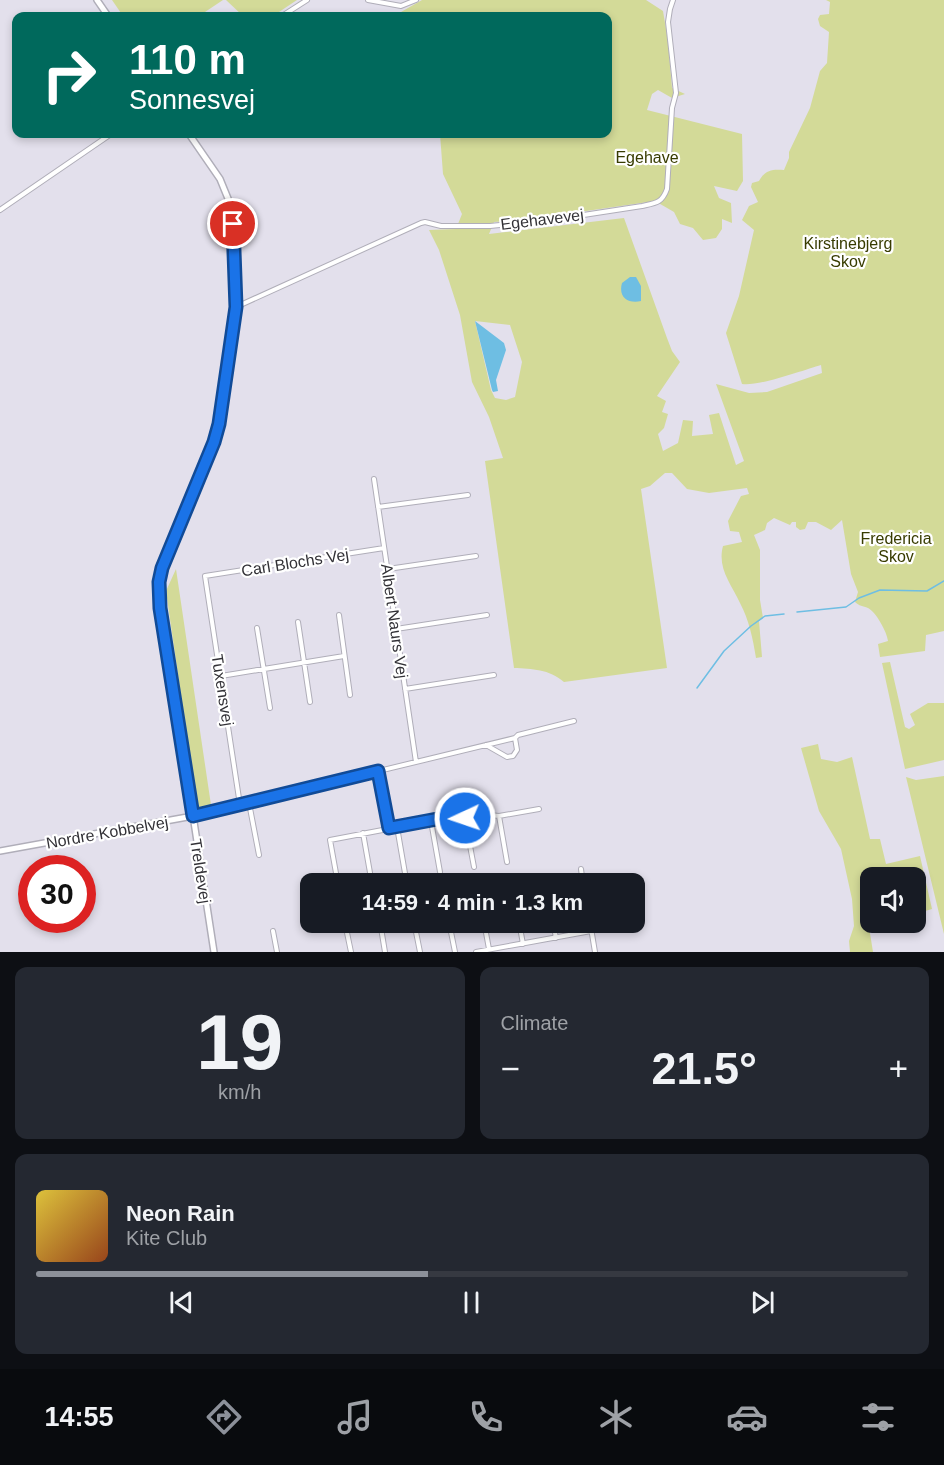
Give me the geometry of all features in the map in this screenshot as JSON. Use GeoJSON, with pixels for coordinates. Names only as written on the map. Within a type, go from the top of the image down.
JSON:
{"type":"FeatureCollection","features":[{"type":"Feature","properties":{"kind":"street"},"geometry":{"type":"LineString","coordinates":[[288,12],[307,0]]}},
{"type":"Feature","properties":{"kind":"street"},"geometry":{"type":"LineString","coordinates":[[368,0],[401,6],[416,0]]}},
{"type":"Feature","properties":{"kind":"street","name":"Egehavevej"},"geometry":{"type":"LineString","coordinates":[[236,307],[421,223],[456,226],[516,224],[642,206],[657,203],[663,199],[667,189],[672,108],[676,93],[669,22],[669,9],[673,0]]}},
{"type":"Feature","properties":{"kind":"street"},"geometry":{"type":"LineString","coordinates":[[0,210],[105,138]]}},
{"type":"Feature","properties":{"kind":"street","name":"Treldevej"},"geometry":{"type":"LineString","coordinates":[[192,138],[220,178],[229,201],[234,235],[236,307],[222,409],[214,442],[159,582],[160,608],[214,952]]}},
{"type":"Feature","properties":{"kind":"street","name":"Albert Naurs Vej"},"geometry":{"type":"LineString","coordinates":[[374,479],[416,762]]}},
{"type":"Feature","properties":{"kind":"street"},"geometry":{"type":"LineString","coordinates":[[378,507],[468,495]]}},
{"type":"Feature","properties":{"kind":"street","name":"Carl Blochs Vej"},"geometry":{"type":"LineString","coordinates":[[205,576],[384,548]]}},
{"type":"Feature","properties":{"kind":"street"},"geometry":{"type":"LineString","coordinates":[[388,569],[476,556]]}},
{"type":"Feature","properties":{"kind":"street","name":"Tuxensvej"},"geometry":{"type":"LineString","coordinates":[[205,576],[240,805]]}},
{"type":"Feature","properties":{"kind":"street"},"geometry":{"type":"LineString","coordinates":[[339,615],[350,695]]}},
{"type":"Feature","properties":{"kind":"street"},"geometry":{"type":"LineString","coordinates":[[396,629],[487,615]]}},
{"type":"Feature","properties":{"kind":"street"},"geometry":{"type":"LineString","coordinates":[[298,622],[310,702]]}},
{"type":"Feature","properties":{"kind":"street"},"geometry":{"type":"LineString","coordinates":[[257,628],[270,708]]}},
{"type":"Feature","properties":{"kind":"street"},"geometry":{"type":"LineString","coordinates":[[220,676],[344,656]]}},
{"type":"Feature","properties":{"kind":"street"},"geometry":{"type":"LineString","coordinates":[[405,689],[494,675]]}},
{"type":"Feature","properties":{"kind":"street","name":"Nordre Kobbelvej"},"geometry":{"type":"LineString","coordinates":[[0,851],[193,816],[515,738],[518,735],[574,721]]}},
{"type":"Feature","properties":{"kind":"street"},"geometry":{"type":"LineString","coordinates":[[486,745],[510,757],[515,755],[517,750],[515,738]]}},
{"type":"Feature","properties":{"kind":"street"},"geometry":{"type":"LineString","coordinates":[[378,771],[389,828]]}},
{"type":"Feature","properties":{"kind":"street"},"geometry":{"type":"LineString","coordinates":[[249,802],[259,855]]}},
{"type":"Feature","properties":{"kind":"street"},"geometry":{"type":"LineString","coordinates":[[336,873],[330,840],[464,814],[499,816],[539,809]]}},
{"type":"Feature","properties":{"kind":"street"},"geometry":{"type":"LineString","coordinates":[[464,814],[474,867]]}},
{"type":"Feature","properties":{"kind":"street"},"geometry":{"type":"LineString","coordinates":[[499,816],[507,862]]}},
{"type":"Feature","properties":{"kind":"street"},"geometry":{"type":"LineString","coordinates":[[430,821],[440,872]]}},
{"type":"Feature","properties":{"kind":"street"},"geometry":{"type":"LineString","coordinates":[[397,826],[405,873]]}},
{"type":"Feature","properties":{"kind":"street"},"geometry":{"type":"LineString","coordinates":[[363,833],[370,873]]}},
{"type":"Feature","properties":{"kind":"street"},"geometry":{"type":"LineString","coordinates":[[506,855],[512,854]]}},
{"type":"Feature","properties":{"kind":"street"},"geometry":{"type":"LineString","coordinates":[[581,869],[582,873]]}},
{"type":"Feature","properties":{"kind":"street"},"geometry":{"type":"LineString","coordinates":[[273,931],[277,952]]}},
{"type":"Feature","properties":{"kind":"street"},"geometry":{"type":"LineString","coordinates":[[349,933],[351,952]]}},
{"type":"Feature","properties":{"kind":"street"},"geometry":{"type":"LineString","coordinates":[[382,933],[385,952]]}},
{"type":"Feature","properties":{"kind":"street"},"geometry":{"type":"LineString","coordinates":[[416,933],[420,952]]}},
{"type":"Feature","properties":{"kind":"street"},"geometry":{"type":"LineString","coordinates":[[451,933],[455,952]]}},
{"type":"Feature","properties":{"kind":"street"},"geometry":{"type":"LineString","coordinates":[[486,933],[489,950]]}},
{"type":"Feature","properties":{"kind":"street"},"geometry":{"type":"LineString","coordinates":[[521,933],[523,944]]}},
{"type":"Feature","properties":{"kind":"street"},"geometry":{"type":"LineString","coordinates":[[555,933],[556,938]]}},
{"type":"Feature","properties":{"kind":"street"},"geometry":{"type":"LineString","coordinates":[[476,952],[581,933]]}},
{"type":"Feature","properties":{"kind":"street"},"geometry":{"type":"LineString","coordinates":[[591,933],[595,952]]}},
{"type":"Feature","properties":{"kind":"green space"},"geometry":{"type":"Polygon","coordinates":[[[112,0],[223,0],[205,12],[120,12],[112,0]]]}},
{"type":"Feature","properties":{"kind":"green space"},"geometry":{"type":"Polygon","coordinates":[[[226,0],[297,0],[279,12],[239,12],[226,0]]]}},
{"type":"Feature","properties":{"kind":"green space"},"geometry":{"type":"Polygon","coordinates":[[[422,0],[646,0],[663,11],[672,88],[685,94],[672,98],[658,90],[652,94],[647,110],[742,134],[743,181],[737,191],[714,186],[719,198],[731,203],[732,223],[722,219],[722,229],[716,238],[703,240],[693,228],[680,224],[674,212],[655,201],[531,219],[494,222],[489,234],[624,218],[672,351],[680,362],[657,396],[666,401],[662,412],[668,414],[664,428],[658,434],[663,451],[678,443],[683,420],[693,421],[692,436],[713,434],[709,415],[719,413],[736,465],[744,461],[716,384],[749,393],[767,392],[822,373],[821,365],[769,381],[742,384],[726,333],[739,296],[754,230],[742,220],[749,206],[758,202],[751,187],[752,183],[759,181],[769,171],[784,170],[789,152],[810,108],[820,71],[827,63],[829,32],[820,26],[818,19],[820,15],[829,14],[830,2],[826,0],[944,0],[944,631],[926,635],[925,651],[880,657],[878,644],[888,641],[887,637],[874,614],[868,608],[855,602],[858,592],[851,574],[842,520],[831,530],[816,522],[808,522],[805,529],[800,530],[796,527],[796,522],[790,525],[774,518],[767,523],[765,530],[754,535],[760,550],[760,600],[763,618],[759,621],[762,657],[756,658],[746,616],[726,576],[722,562],[723,546],[742,542],[739,532],[730,531],[728,521],[741,496],[749,494],[747,488],[709,493],[687,489],[672,473],[665,473],[650,486],[641,489],[667,668],[564,682],[546,672],[514,668],[485,461],[503,458],[489,417],[472,382],[460,315],[439,250],[429,230],[456,229],[462,214],[443,174],[440,138],[612,138],[612,12],[401,12],[422,0]],[[475,321],[491,390],[495,398],[506,400],[515,397],[522,362],[510,325],[475,321]]]}},
{"type":"Feature","properties":{"kind":"green space"},"geometry":{"type":"Polygon","coordinates":[[[176,569],[211,805],[197,808],[166,591],[176,569]]]}},
{"type":"Feature","properties":{"kind":"green space"},"geometry":{"type":"Polygon","coordinates":[[[890,662],[905,727],[909,729],[915,725],[910,714],[928,703],[944,703],[944,760],[905,769],[882,663],[890,662]]]}},
{"type":"Feature","properties":{"kind":"green space"},"geometry":{"type":"Polygon","coordinates":[[[818,744],[821,759],[837,762],[852,757],[870,839],[880,839],[886,864],[920,856],[922,867],[860,867],[860,933],[870,933],[873,952],[850,952],[849,941],[854,926],[852,899],[841,849],[819,811],[801,748],[818,744]]]}},
{"type":"Feature","properties":{"kind":"green space"},"geometry":{"type":"Polygon","coordinates":[[[944,776],[944,934],[906,777],[916,780],[944,776]]]}},
{"type":"Feature","properties":{"kind":"green space"},"geometry":{"type":"Polygon","coordinates":[[[926,882],[932,909],[926,911],[926,882]]]}},
{"type":"Feature","properties":{"kind":"water"},"geometry":{"type":"Polygon","coordinates":[[[630,277],[636,277],[641,286],[641,301],[628,300],[621,292],[622,283],[630,277]]]}},
{"type":"Feature","properties":{"kind":"water"},"geometry":{"type":"Polygon","coordinates":[[[475,321],[504,343],[506,350],[496,380],[498,391],[493,392],[492,390],[475,321]]]}},
{"type":"Feature","properties":{"kind":"waterway"},"geometry":{"type":"LineString","coordinates":[[797,612],[846,607],[859,598],[880,590],[927,591],[944,581]]}},
{"type":"Feature","properties":{"kind":"waterway"},"geometry":{"type":"LineString","coordinates":[[697,688],[724,651],[751,626],[765,616],[784,614]]}},
{"type":"Feature","properties":{"kind":"route"},"geometry":{"type":"LineString","coordinates":[[233,224],[236,307],[219,424],[214,442],[166,558],[159,582],[160,608],[193,816],[378,771],[389,828],[464,814],[465,818]]}},
{"type":"Feature","properties":{"kind":"park label","name":"Egehave"},"geometry":{"type":"Point","coordinates":[647,157]}},
{"type":"Feature","properties":{"kind":"park label","name":"Kirstinebjerg Skov"},"geometry":{"type":"Point","coordinates":[848,252]}},
{"type":"Feature","properties":{"kind":"park label","name":"Fredericia Skov"},"geometry":{"type":"Point","coordinates":[896,547]}}]}
